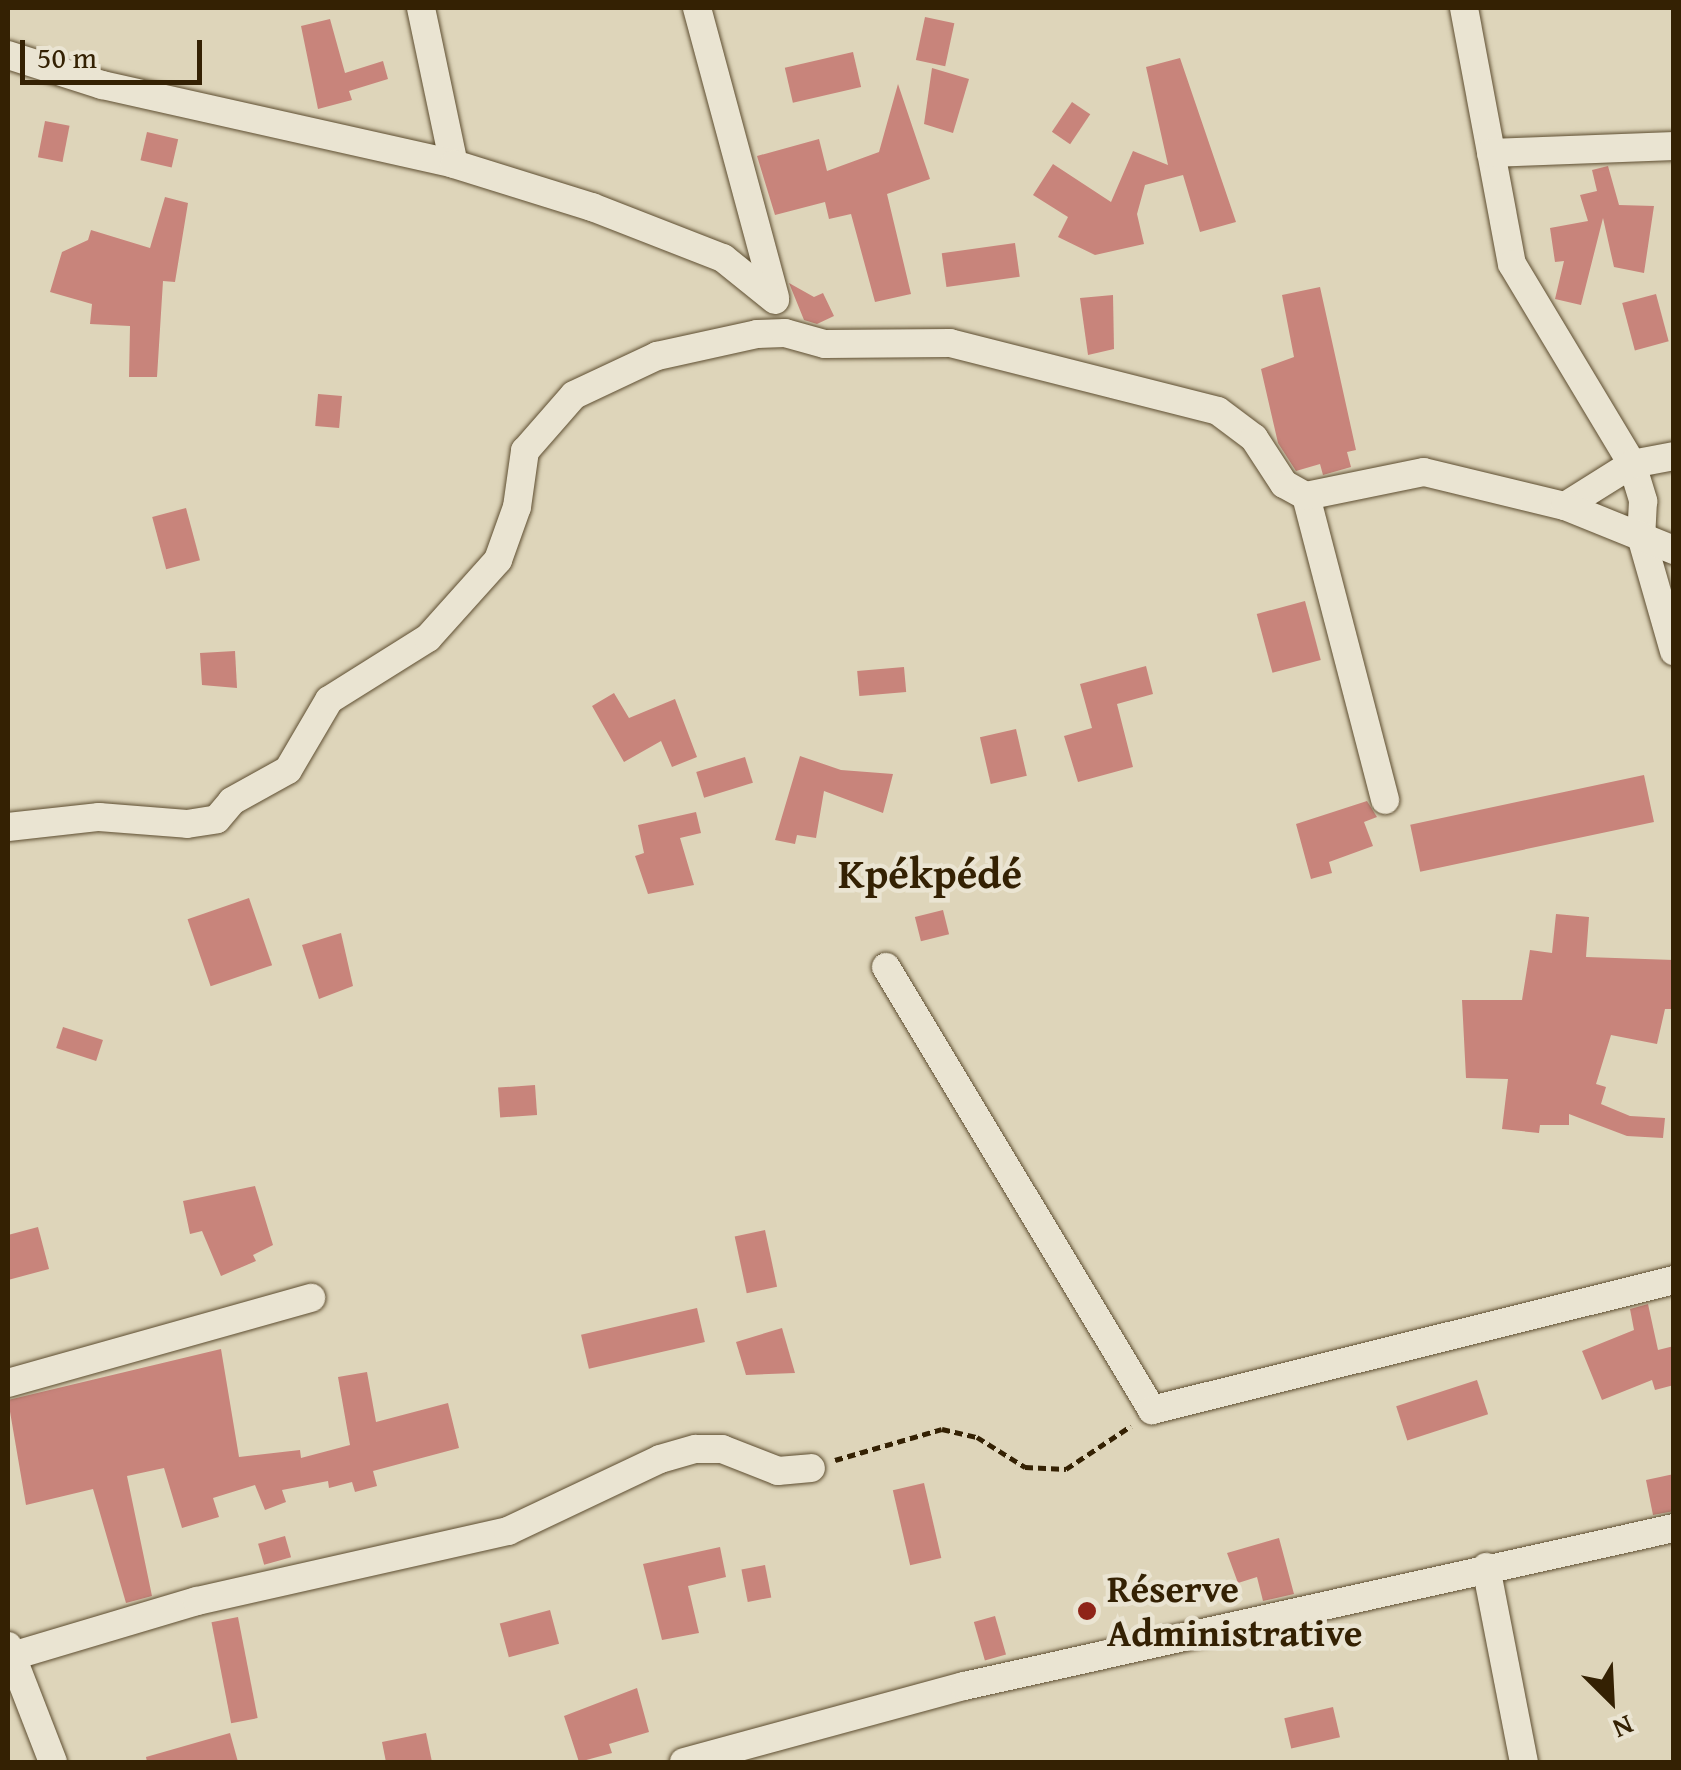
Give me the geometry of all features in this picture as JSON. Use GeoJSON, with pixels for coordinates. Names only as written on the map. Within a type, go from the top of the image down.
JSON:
{"type":"FeatureCollection","features":[{"type":"Feature","properties":{"kind":"street"},"geometry":{"type":"LineString","coordinates":[[421,8],[454,164]]}},
{"type":"Feature","properties":{"kind":"street"},"geometry":{"type":"LineString","coordinates":[[697,8],[784,332]]}},
{"type":"Feature","properties":{"kind":"street"},"geometry":{"type":"LineString","coordinates":[[1464,8],[1512,264],[1632,464],[1644,501],[1641,536],[1674,652]]}},
{"type":"Feature","properties":{"kind":"street"},"geometry":{"type":"LineString","coordinates":[[8,55],[102,85],[454,164],[688,241],[751,276],[775,300]]}},
{"type":"Feature","properties":{"kind":"street"},"geometry":{"type":"LineString","coordinates":[[1492,154],[1674,146]]}},
{"type":"Feature","properties":{"kind":"street"},"geometry":{"type":"LineString","coordinates":[[8,827],[99,817],[188,824],[217,819],[232,801],[288,770],[329,700],[428,638],[498,560],[517,507],[525,450],[574,395],[657,356],[784,332],[825,344],[950,343],[1218,411],[1254,438],[1284,484],[1306,496],[1424,472],[1565,506],[1674,550]]}},
{"type":"Feature","properties":{"kind":"street"},"geometry":{"type":"LineString","coordinates":[[1565,506],[1632,464],[1674,456]]}},
{"type":"Feature","properties":{"kind":"street"},"geometry":{"type":"LineString","coordinates":[[1306,496],[1385,800]]}},
{"type":"Feature","properties":{"kind":"street"},"geometry":{"type":"LineString","coordinates":[[886,967],[1152,1410],[1674,1280]]}},
{"type":"Feature","properties":{"kind":"street"},"geometry":{"type":"LineString","coordinates":[[8,1383],[311,1298]]}},
{"type":"Feature","properties":{"kind":"street"},"geometry":{"type":"LineString","coordinates":[[53,1762],[8,1652],[198,1601],[508,1531],[660,1458],[696,1449],[722,1449],[778,1471],[811,1468]]}},
{"type":"Feature","properties":{"kind":"street"},"geometry":{"type":"LineString","coordinates":[[684,1762],[964,1686],[1674,1528]]}},
{"type":"Feature","properties":{"kind":"street"},"geometry":{"type":"LineString","coordinates":[[1486,1567],[1524,1762]]}},
{"type":"Feature","properties":{"kind":"path"},"geometry":{"type":"LineString","coordinates":[[811,1468],[942,1429],[977,1436],[1026,1468],[1066,1469],[1158,1407]]}},
{"type":"Feature","properties":{"kind":"building"},"geometry":{"type":"Polygon","coordinates":[[[925,17],[954,23],[945,66],[916,60],[925,17]]]}},
{"type":"Feature","properties":{"kind":"building"},"geometry":{"type":"Polygon","coordinates":[[[330,19],[345,73],[383,61],[388,79],[349,91],[352,100],[318,109],[301,26],[330,19]]]}},
{"type":"Feature","properties":{"kind":"building"},"geometry":{"type":"Polygon","coordinates":[[[853,52],[861,87],[793,103],[785,68],[853,52]]]}},
{"type":"Feature","properties":{"kind":"building"},"geometry":{"type":"Polygon","coordinates":[[[1180,58],[1236,222],[1200,232],[1183,175],[1145,185],[1137,214],[1144,244],[1095,255],[1058,237],[1068,217],[1033,195],[1053,164],[1111,202],[1133,151],[1168,165],[1146,67],[1180,58]]]}},
{"type":"Feature","properties":{"kind":"building"},"geometry":{"type":"Polygon","coordinates":[[[932,68],[969,79],[953,133],[924,124],[932,68]]]}},
{"type":"Feature","properties":{"kind":"building"},"geometry":{"type":"Polygon","coordinates":[[[898,84],[930,179],[887,194],[911,294],[875,302],[851,214],[829,219],[825,202],[775,215],[757,156],[819,139],[827,171],[879,152],[898,84]]]}},
{"type":"Feature","properties":{"kind":"building"},"geometry":{"type":"Polygon","coordinates":[[[1072,102],[1090,114],[1070,144],[1052,132],[1072,102]]]}},
{"type":"Feature","properties":{"kind":"building"},"geometry":{"type":"Polygon","coordinates":[[[45,121],[70,126],[62,162],[38,157],[45,121]]]}},
{"type":"Feature","properties":{"kind":"building"},"geometry":{"type":"Polygon","coordinates":[[[147,132],[178,139],[172,167],[140,160],[147,132]]]}},
{"type":"Feature","properties":{"kind":"building"},"geometry":{"type":"Polygon","coordinates":[[[1608,166],[1619,205],[1654,206],[1644,273],[1614,267],[1603,218],[1581,305],[1555,299],[1564,261],[1555,262],[1550,228],[1588,221],[1580,195],[1597,191],[1592,170],[1608,166]]]}},
{"type":"Feature","properties":{"kind":"building"},"geometry":{"type":"Polygon","coordinates":[[[165,197],[188,203],[175,282],[163,281],[157,377],[129,377],[130,326],[90,324],[92,304],[50,292],[62,252],[88,240],[91,230],[150,248],[165,197]]]}},
{"type":"Feature","properties":{"kind":"building"},"geometry":{"type":"Polygon","coordinates":[[[1015,243],[1020,277],[946,287],[942,253],[1015,243]]]}},
{"type":"Feature","properties":{"kind":"building"},"geometry":{"type":"Polygon","coordinates":[[[789,283],[814,297],[823,293],[834,316],[817,324],[804,320],[789,283]]]}},
{"type":"Feature","properties":{"kind":"building"},"geometry":{"type":"Polygon","coordinates":[[[1320,287],[1356,450],[1347,452],[1351,467],[1323,475],[1320,464],[1296,471],[1278,443],[1261,369],[1294,357],[1282,295],[1320,287]]]}},
{"type":"Feature","properties":{"kind":"building"},"geometry":{"type":"Polygon","coordinates":[[[1656,294],[1669,341],[1635,350],[1622,303],[1656,294]]]}},
{"type":"Feature","properties":{"kind":"building"},"geometry":{"type":"Polygon","coordinates":[[[1113,295],[1114,349],[1088,355],[1080,298],[1113,295]]]}},
{"type":"Feature","properties":{"kind":"building"},"geometry":{"type":"Polygon","coordinates":[[[318,394],[342,396],[339,428],[315,426],[318,394]]]}},
{"type":"Feature","properties":{"kind":"building"},"geometry":{"type":"Polygon","coordinates":[[[186,508],[200,560],[166,569],[152,517],[186,508]]]}},
{"type":"Feature","properties":{"kind":"building"},"geometry":{"type":"Polygon","coordinates":[[[1305,601],[1321,660],[1272,673],[1257,614],[1305,601]]]}},
{"type":"Feature","properties":{"kind":"building"},"geometry":{"type":"Polygon","coordinates":[[[235,651],[237,688],[202,685],[200,653],[235,651]]]}},
{"type":"Feature","properties":{"kind":"building"},"geometry":{"type":"Polygon","coordinates":[[[1146,666],[1153,694],[1117,704],[1133,767],[1078,782],[1064,736],[1092,728],[1080,684],[1146,666]]]}},
{"type":"Feature","properties":{"kind":"building"},"geometry":{"type":"Polygon","coordinates":[[[904,667],[906,692],[859,696],[857,671],[904,667]]]}},
{"type":"Feature","properties":{"kind":"building"},"geometry":{"type":"Polygon","coordinates":[[[614,693],[629,718],[675,699],[697,757],[672,767],[661,741],[624,762],[592,706],[614,693]]]}},
{"type":"Feature","properties":{"kind":"building"},"geometry":{"type":"Polygon","coordinates":[[[1016,729],[1027,776],[991,784],[980,737],[1016,729]]]}},
{"type":"Feature","properties":{"kind":"building"},"geometry":{"type":"Polygon","coordinates":[[[800,756],[841,770],[893,774],[883,813],[824,791],[816,838],[797,835],[795,844],[775,840],[800,756]]]}},
{"type":"Feature","properties":{"kind":"building"},"geometry":{"type":"Polygon","coordinates":[[[745,757],[753,783],[704,798],[696,772],[745,757]]]}},
{"type":"Feature","properties":{"kind":"building"},"geometry":{"type":"Polygon","coordinates":[[[1644,775],[1654,822],[1420,872],[1410,825],[1644,775]]]}},
{"type":"Feature","properties":{"kind":"building"},"geometry":{"type":"Polygon","coordinates":[[[1367,801],[1377,817],[1364,822],[1373,846],[1329,862],[1332,873],[1311,879],[1296,824],[1367,801]]]}},
{"type":"Feature","properties":{"kind":"building"},"geometry":{"type":"Polygon","coordinates":[[[696,812],[701,833],[680,838],[694,885],[648,894],[635,856],[644,853],[638,825],[696,812]]]}},
{"type":"Feature","properties":{"kind":"building"},"geometry":{"type":"Polygon","coordinates":[[[249,898],[272,965],[211,986],[188,919],[249,898]]]}},
{"type":"Feature","properties":{"kind":"building"},"geometry":{"type":"Polygon","coordinates":[[[943,910],[949,934],[921,941],[915,917],[943,910]]]}},
{"type":"Feature","properties":{"kind":"building"},"geometry":{"type":"Polygon","coordinates":[[[1556,914],[1589,917],[1586,957],[1674,960],[1674,1009],[1665,1009],[1657,1044],[1611,1035],[1596,1084],[1606,1087],[1601,1104],[1630,1116],[1665,1118],[1663,1138],[1627,1136],[1569,1114],[1569,1125],[1540,1125],[1539,1133],[1502,1129],[1508,1079],[1466,1078],[1462,1000],[1522,1000],[1530,950],[1552,953],[1556,914]]]}},
{"type":"Feature","properties":{"kind":"building"},"geometry":{"type":"Polygon","coordinates":[[[341,933],[353,986],[319,999],[302,945],[341,933]]]}},
{"type":"Feature","properties":{"kind":"building"},"geometry":{"type":"Polygon","coordinates":[[[63,1027],[103,1040],[96,1061],[56,1048],[63,1027]]]}},
{"type":"Feature","properties":{"kind":"building"},"geometry":{"type":"Polygon","coordinates":[[[535,1085],[537,1115],[500,1118],[498,1088],[535,1085]]]}},
{"type":"Feature","properties":{"kind":"building"},"geometry":{"type":"Polygon","coordinates":[[[255,1186],[273,1245],[253,1255],[256,1261],[221,1276],[202,1231],[190,1234],[183,1201],[255,1186]]]}},
{"type":"Feature","properties":{"kind":"building"},"geometry":{"type":"Polygon","coordinates":[[[38,1227],[49,1269],[8,1280],[8,1235],[38,1227]]]}},
{"type":"Feature","properties":{"kind":"building"},"geometry":{"type":"Polygon","coordinates":[[[765,1230],[777,1287],[747,1293],[735,1236],[765,1230]]]}},
{"type":"Feature","properties":{"kind":"building"},"geometry":{"type":"Polygon","coordinates":[[[1648,1304],[1658,1350],[1674,1346],[1674,1385],[1655,1390],[1652,1380],[1602,1400],[1582,1351],[1634,1330],[1630,1309],[1648,1304]]]}},
{"type":"Feature","properties":{"kind":"building"},"geometry":{"type":"Polygon","coordinates":[[[697,1308],[705,1342],[589,1369],[581,1335],[697,1308]]]}},
{"type":"Feature","properties":{"kind":"building"},"geometry":{"type":"Polygon","coordinates":[[[782,1328],[795,1373],[746,1375],[736,1342],[782,1328]]]}},
{"type":"Feature","properties":{"kind":"building"},"geometry":{"type":"Polygon","coordinates":[[[221,1349],[239,1457],[300,1450],[301,1458],[350,1445],[338,1377],[367,1372],[376,1422],[448,1403],[459,1448],[373,1471],[377,1486],[355,1492],[352,1482],[329,1488],[328,1481],[282,1490],[286,1502],[265,1510],[255,1485],[213,1498],[219,1517],[182,1528],[164,1468],[127,1476],[152,1596],[126,1603],[93,1489],[26,1505],[8,1400],[221,1349]]]}},
{"type":"Feature","properties":{"kind":"building"},"geometry":{"type":"Polygon","coordinates":[[[1477,1380],[1488,1414],[1407,1441],[1396,1406],[1477,1380]]]}},
{"type":"Feature","properties":{"kind":"building"},"geometry":{"type":"Polygon","coordinates":[[[1674,1474],[1674,1511],[1653,1515],[1646,1480],[1674,1474]]]}},
{"type":"Feature","properties":{"kind":"building"},"geometry":{"type":"Polygon","coordinates":[[[924,1483],[941,1558],[910,1565],[893,1490],[924,1483]]]}},
{"type":"Feature","properties":{"kind":"building"},"geometry":{"type":"Polygon","coordinates":[[[285,1536],[291,1557],[264,1565],[258,1544],[285,1536]]]}},
{"type":"Feature","properties":{"kind":"building"},"geometry":{"type":"Polygon","coordinates":[[[1279,1538],[1294,1594],[1263,1601],[1257,1577],[1238,1583],[1227,1553],[1279,1538]]]}},
{"type":"Feature","properties":{"kind":"building"},"geometry":{"type":"Polygon","coordinates":[[[720,1547],[726,1577],[688,1586],[699,1633],[662,1640],[643,1564],[720,1547]]]}},
{"type":"Feature","properties":{"kind":"building"},"geometry":{"type":"Polygon","coordinates":[[[765,1565],[771,1597],[748,1602],[741,1570],[765,1565]]]}},
{"type":"Feature","properties":{"kind":"building"},"geometry":{"type":"Polygon","coordinates":[[[550,1610],[559,1644],[509,1657],[500,1623],[550,1610]]]}},
{"type":"Feature","properties":{"kind":"building"},"geometry":{"type":"Polygon","coordinates":[[[995,1616],[1006,1654],[985,1661],[974,1622],[995,1616]]]}},
{"type":"Feature","properties":{"kind":"building"},"geometry":{"type":"Polygon","coordinates":[[[238,1617],[258,1718],[231,1723],[211,1622],[238,1617]]]}},
{"type":"Feature","properties":{"kind":"building"},"geometry":{"type":"Polygon","coordinates":[[[637,1688],[649,1732],[609,1744],[612,1753],[579,1762],[564,1716],[637,1688]]]}},
{"type":"Feature","properties":{"kind":"building"},"geometry":{"type":"Polygon","coordinates":[[[1333,1707],[1340,1737],[1291,1748],[1284,1718],[1333,1707]]]}},
{"type":"Feature","properties":{"kind":"building"},"geometry":{"type":"Polygon","coordinates":[[[230,1733],[238,1762],[147,1762],[146,1757],[230,1733]]]}},
{"type":"Feature","properties":{"kind":"building"},"geometry":{"type":"Polygon","coordinates":[[[426,1733],[432,1762],[386,1762],[382,1742],[426,1733]]]}},
{"type":"Feature","properties":{"kind":"place","name":"Réserve Administrative"},"geometry":{"type":"Point","coordinates":[1087,1611]}},
{"type":"Feature","properties":{"kind":"district","name":"Kpékpédé"},"geometry":{"type":"Point","coordinates":[930,873]}}]}
